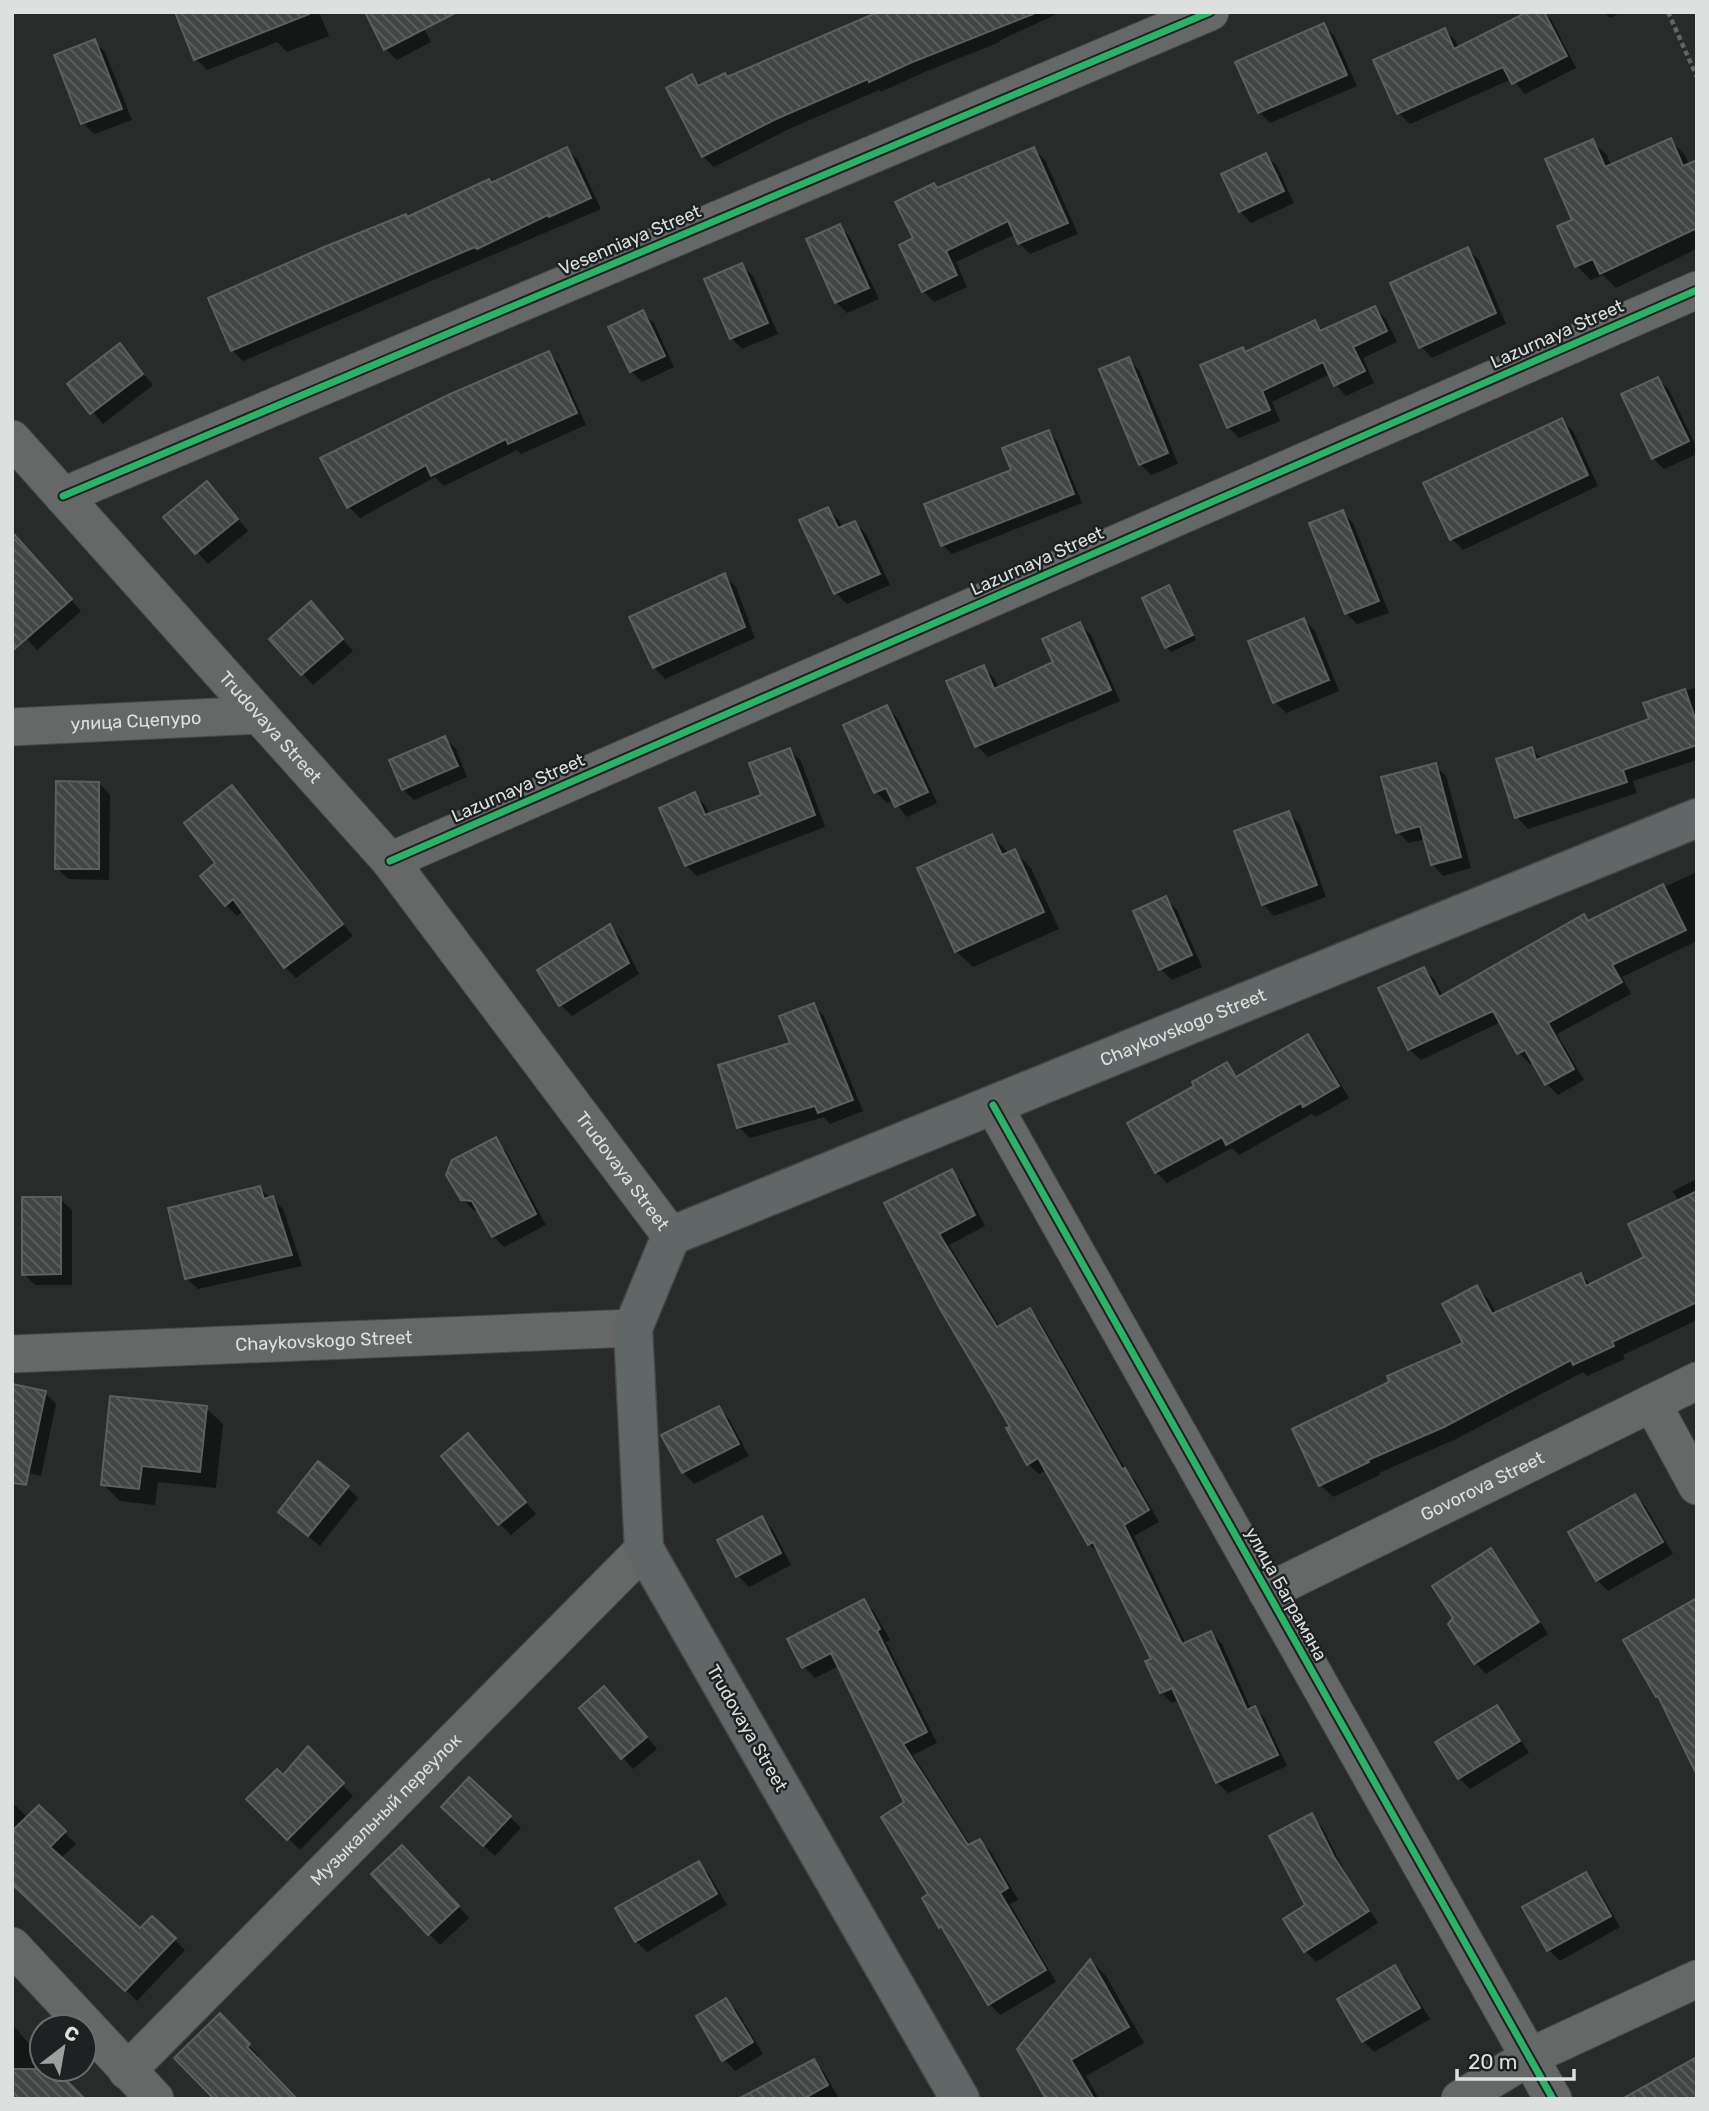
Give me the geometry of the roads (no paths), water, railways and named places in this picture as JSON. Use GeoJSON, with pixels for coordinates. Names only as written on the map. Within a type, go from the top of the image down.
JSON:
{"type":"FeatureCollection","features":[{"type":"Feature","properties":{"kind":"main road","name":"Chaykovskogo Street"},"geometry":{"type":"LineString","coordinates":[[671,1236],[1697,818]]}},
{"type":"Feature","properties":{"kind":"main road","name":"Trudovaya Street"},"geometry":{"type":"LineString","coordinates":[[671,1236],[633,1328],[645,1549],[960,2099]]}},
{"type":"Feature","properties":{"kind":"street","name":"Vesenniaya Street"},"geometry":{"type":"LineString","coordinates":[[63,496],[1210,12]]}},
{"type":"Feature","properties":{"kind":"street","name":"Lazurnaya Street"},"geometry":{"type":"LineString","coordinates":[[390,861],[1697,290]]}},
{"type":"Feature","properties":{"kind":"street","name":"Trudovaya Street"},"geometry":{"type":"LineString","coordinates":[[12,439],[390,861],[671,1236]]}},
{"type":"Feature","properties":{"kind":"street","name":"улица Сцепуро"},"geometry":{"type":"LineString","coordinates":[[12,727],[259,715]]}},
{"type":"Feature","properties":{"kind":"street","name":"улица Баграмяна"},"geometry":{"type":"LineString","coordinates":[[993,1105],[1553,2099]]}},
{"type":"Feature","properties":{"kind":"street","name":"Chaykovskogo Street"},"geometry":{"type":"LineString","coordinates":[[12,1354],[633,1328]]}},
{"type":"Feature","properties":{"kind":"street","name":"Govorova Street"},"geometry":{"type":"LineString","coordinates":[[1267,1592],[1697,1381]]}},
{"type":"Feature","properties":{"kind":"street"},"geometry":{"type":"LineString","coordinates":[[1652,1403],[1697,1486]]}},
{"type":"Feature","properties":{"kind":"street","name":"Музыкальный переулок"},"geometry":{"type":"LineString","coordinates":[[127,2071],[645,1549]]}},
{"type":"Feature","properties":{"kind":"street"},"geometry":{"type":"LineString","coordinates":[[12,1947],[155,2099]]}},
{"type":"Feature","properties":{"kind":"street"},"geometry":{"type":"LineString","coordinates":[[1460,2099],[1529,2057],[1697,1979]]}}]}
